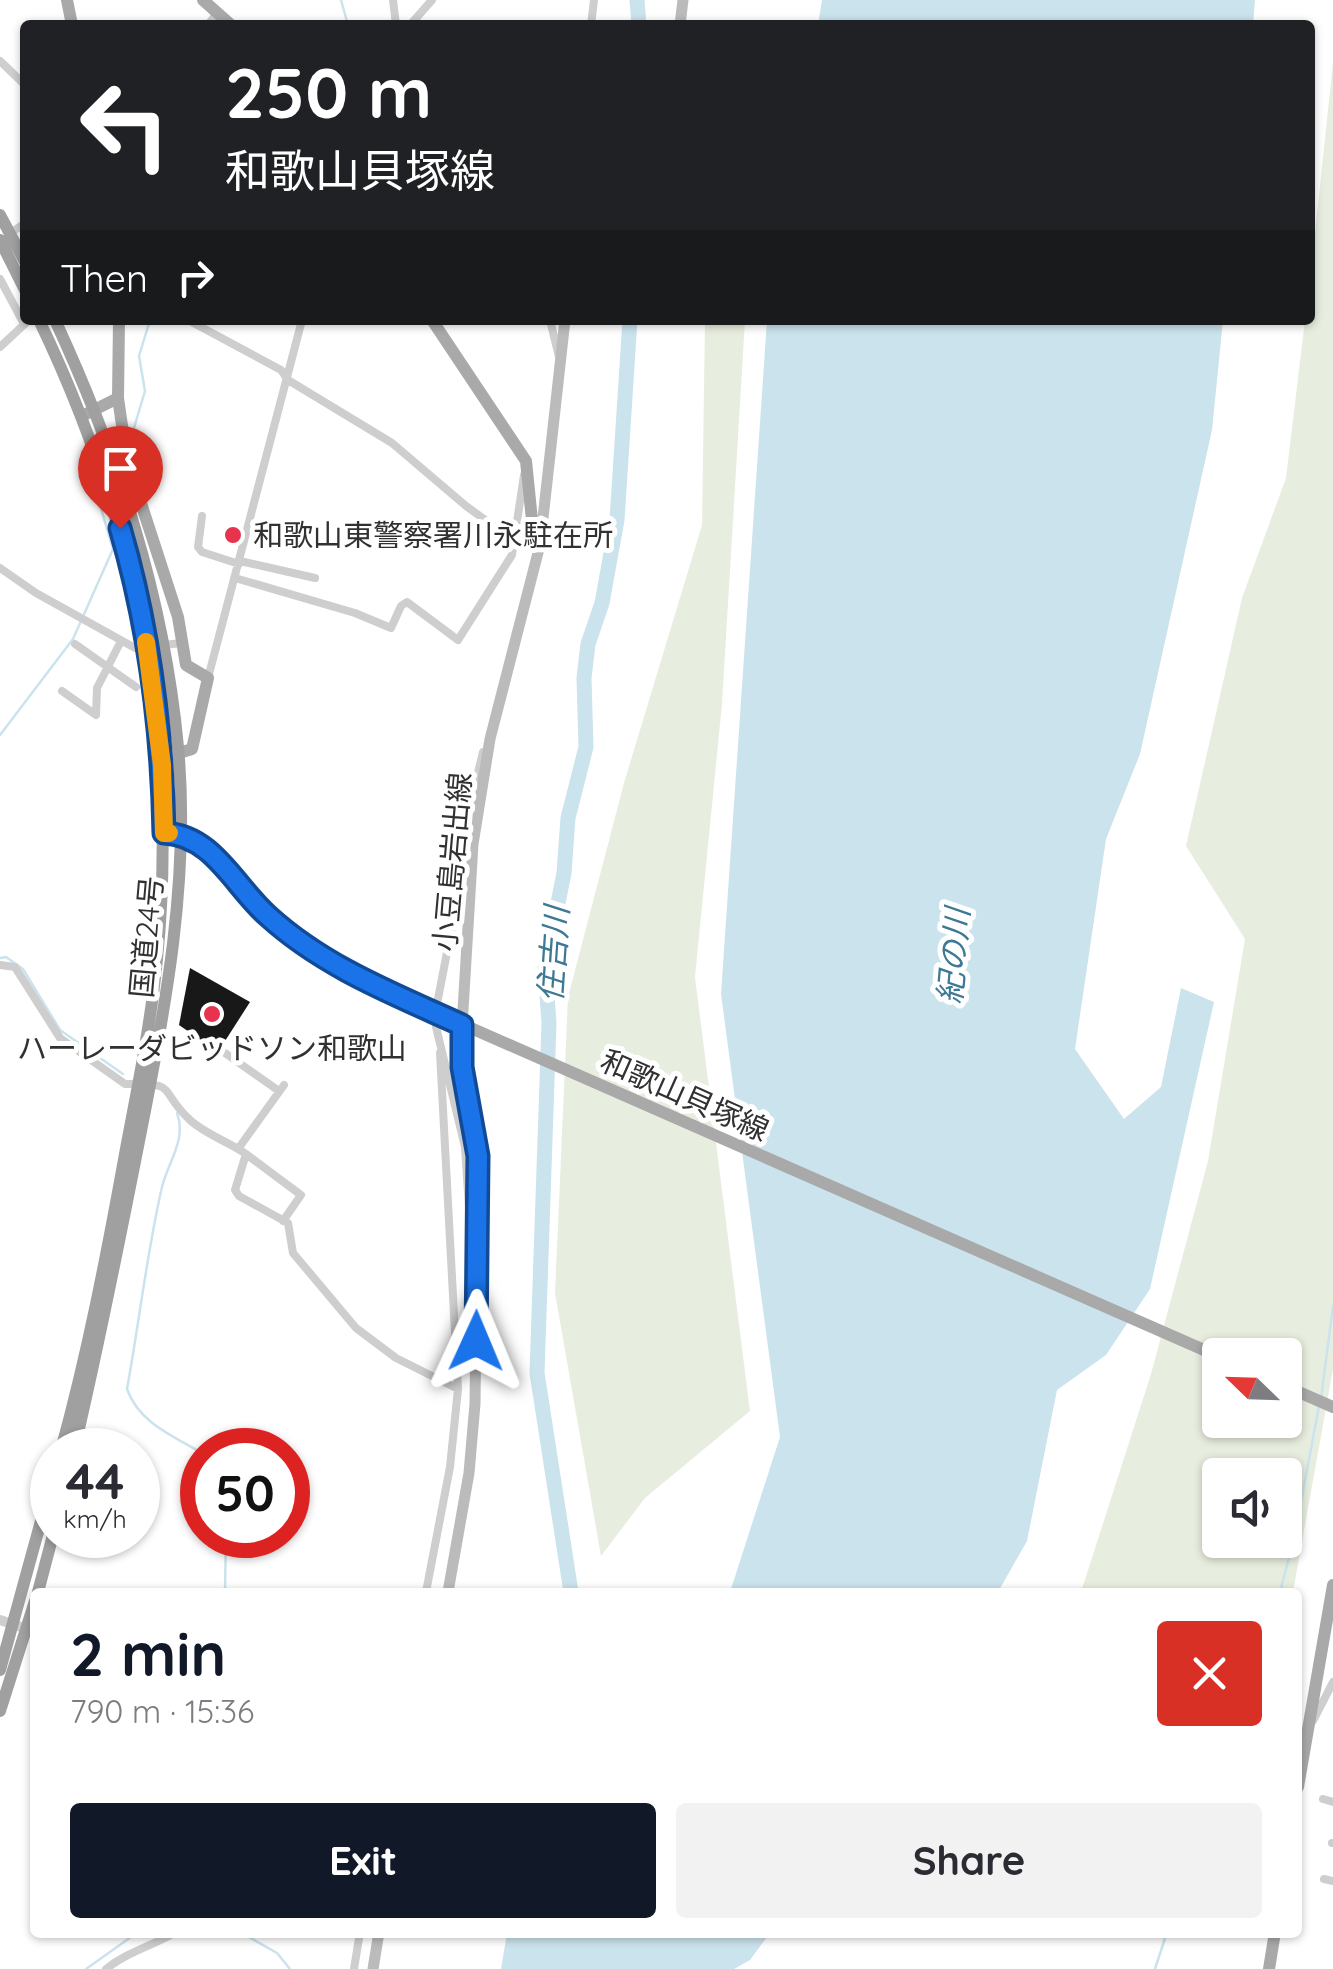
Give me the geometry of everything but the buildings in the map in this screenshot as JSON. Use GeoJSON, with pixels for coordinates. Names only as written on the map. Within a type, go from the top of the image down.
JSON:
{"type":"FeatureCollection","features":[{"type":"Feature","properties":{"kind":"highway"},"geometry":{"type":"LineString","coordinates":[[0,215],[3,239],[20,278]]}},
{"type":"Feature","properties":{"kind":"highway","name":"国道24号"},"geometry":{"type":"LineString","coordinates":[[41,325],[103,470],[129,558],[147,647],[162,765],[164,833],[157,964],[144,1082],[104,1322],[79,1428]]}},
{"type":"Feature","properties":{"kind":"highway","name":"国道24号"},"geometry":{"type":"LineString","coordinates":[[57,325],[95,406],[122,479],[164,646],[178,753],[179,834],[176,920],[106,1259],[66,1428]]}},
{"type":"Feature","properties":{"kind":"highway"},"geometry":{"type":"LineString","coordinates":[[0,1670],[6,1622],[30,1548]]}},
{"type":"Feature","properties":{"kind":"highway"},"geometry":{"type":"LineString","coordinates":[[39,1588],[48,1558]]}},
{"type":"Feature","properties":{"kind":"highway"},"geometry":{"type":"LineString","coordinates":[[0,1711],[30,1618]]}},
{"type":"Feature","properties":{"kind":"main road"},"geometry":{"type":"LineString","coordinates":[[203,0],[226,20]]}},
{"type":"Feature","properties":{"kind":"main road"},"geometry":{"type":"LineString","coordinates":[[119,325],[118,398],[130,473],[178,617],[190,671],[208,678],[192,749],[178,753]]}},
{"type":"Feature","properties":{"kind":"main road"},"geometry":{"type":"LineString","coordinates":[[435,325],[526,461],[533,530],[540,546]]}},
{"type":"Feature","properties":{"kind":"main road","name":"小豆島岩出線"},"geometry":{"type":"LineString","coordinates":[[449,1588],[469,1473],[477,1293],[478,1156],[462,1067],[473,844],[490,739],[540,546],[565,325]]}},
{"type":"Feature","properties":{"kind":"main road"},"geometry":{"type":"LineString","coordinates":[[82,416],[95,406],[118,398]]}},
{"type":"Feature","properties":{"kind":"main road"},"geometry":{"type":"LineString","coordinates":[[164,833],[179,834]]}},
{"type":"Feature","properties":{"kind":"main road","name":"和歌山貝塚線"},"geometry":{"type":"LineString","coordinates":[[179,834],[204,846],[266,914],[308,949],[357,978],[434,1005],[462,1025],[1202,1349]]}},
{"type":"Feature","properties":{"kind":"main road"},"geometry":{"type":"LineString","coordinates":[[1302,1393],[1333,1406]]}},
{"type":"Feature","properties":{"kind":"main road"},"geometry":{"type":"LineString","coordinates":[[1302,1760],[1333,1585]]}},
{"type":"Feature","properties":{"kind":"main road"},"geometry":{"type":"LineString","coordinates":[[373,1969],[378,1938]]}},
{"type":"Feature","properties":{"kind":"main road"},"geometry":{"type":"LineString","coordinates":[[1269,1969],[1274,1938]]}},
{"type":"Feature","properties":{"kind":"street"},"geometry":{"type":"LineString","coordinates":[[414,20],[432,0]]}},
{"type":"Feature","properties":{"kind":"street"},"geometry":{"type":"LineString","coordinates":[[212,20],[218,12]]}},
{"type":"Feature","properties":{"kind":"street"},"geometry":{"type":"LineString","coordinates":[[0,60],[20,80]]}},
{"type":"Feature","properties":{"kind":"street"},"geometry":{"type":"LineString","coordinates":[[0,279],[20,311]]}},
{"type":"Feature","properties":{"kind":"street"},"geometry":{"type":"LineString","coordinates":[[0,347],[24,325]]}},
{"type":"Feature","properties":{"kind":"street"},"geometry":{"type":"LineString","coordinates":[[197,325],[281,370],[288,380],[392,444],[514,540]]}},
{"type":"Feature","properties":{"kind":"street"},"geometry":{"type":"LineString","coordinates":[[208,678],[301,325]]}},
{"type":"Feature","properties":{"kind":"street"},"geometry":{"type":"LineString","coordinates":[[551,325],[562,365]]}},
{"type":"Feature","properties":{"kind":"street"},"geometry":{"type":"LineString","coordinates":[[235,578],[355,613],[391,628],[401,606],[407,602],[458,640],[512,555],[526,461]]}},
{"type":"Feature","properties":{"kind":"street"},"geometry":{"type":"LineString","coordinates":[[202,516],[198,546],[202,552],[316,578]]}},
{"type":"Feature","properties":{"kind":"street"},"geometry":{"type":"LineString","coordinates":[[0,568],[36,593],[135,648],[182,643]]}},
{"type":"Feature","properties":{"kind":"street"},"geometry":{"type":"LineString","coordinates":[[62,691],[96,715],[98,688],[121,640]]}},
{"type":"Feature","properties":{"kind":"street"},"geometry":{"type":"LineString","coordinates":[[75,644],[136,687]]}},
{"type":"Feature","properties":{"kind":"street"},"geometry":{"type":"LineString","coordinates":[[434,1005],[462,874],[472,797],[490,739]]}},
{"type":"Feature","properties":{"kind":"street"},"geometry":{"type":"LineString","coordinates":[[0,965],[15,967],[60,1038],[125,1084],[163,1086],[190,1120],[242,1151],[302,1195],[283,1221]]}},
{"type":"Feature","properties":{"kind":"street"},"geometry":{"type":"LineString","coordinates":[[436,1027],[464,1147],[470,1257],[477,1293]]}},
{"type":"Feature","properties":{"kind":"street"},"geometry":{"type":"LineString","coordinates":[[427,1588],[450,1467],[458,1389],[440,1053]]}},
{"type":"Feature","properties":{"kind":"street"},"geometry":{"type":"LineString","coordinates":[[226,1054],[282,1088],[242,1151],[235,1190],[239,1196],[288,1223],[292,1253],[356,1328],[396,1358],[458,1389]]}},
{"type":"Feature","properties":{"kind":"street"},"geometry":{"type":"LineString","coordinates":[[6,1622],[27,1629]]}},
{"type":"Feature","properties":{"kind":"street"},"geometry":{"type":"LineString","coordinates":[[1306,1734],[1333,1682]]}},
{"type":"Feature","properties":{"kind":"street"},"geometry":{"type":"LineString","coordinates":[[1323,1800],[1333,1802]]}},
{"type":"Feature","properties":{"kind":"street"},"geometry":{"type":"LineString","coordinates":[[106,1969],[123,1955],[166,1938]]}},
{"type":"Feature","properties":{"kind":"street"},"geometry":{"type":"LineString","coordinates":[[354,1969],[359,1938]]}},
{"type":"Feature","properties":{"kind":"green space"},"geometry":{"type":"Polygon","coordinates":[[[1333,62],[1333,1369],[1302,1542],[1302,1458],[1202,1458],[1202,1558],[1299,1558],[1294,1588],[1082,1588],[1151,1374],[1208,1161],[1245,939],[1186,846],[1242,598],[1286,478],[1304,325],[1315,325],[1315,233],[1333,62]]]}},
{"type":"Feature","properties":{"kind":"green space"},"geometry":{"type":"Polygon","coordinates":[[[705,325],[745,325],[722,704],[695,977],[750,1411],[645,1498],[601,1556],[555,1293],[568,997],[624,783],[702,525],[705,325]]]}},
{"type":"Feature","properties":{"kind":"water"},"geometry":{"type":"Polygon","coordinates":[[[822,0],[1255,0],[1253,20],[819,20],[822,0]]]}},
{"type":"Feature","properties":{"kind":"water","name":"紀の川"},"geometry":{"type":"Polygon","coordinates":[[[767,325],[1222,325],[1212,430],[1140,754],[1106,839],[1075,1049],[1124,1119],[1161,1087],[1181,988],[1214,1002],[1150,1289],[1106,1355],[1057,1390],[1027,1541],[1000,1588],[731,1588],[780,1437],[721,994],[767,325]]]}},
{"type":"Feature","properties":{"kind":"water"},"geometry":{"type":"Polygon","coordinates":[[[506,1938],[766,1938],[750,1960],[734,1969],[501,1969],[506,1938]]]}},
{"type":"Feature","properties":{"kind":"waterway"},"geometry":{"type":"LineString","coordinates":[[341,0],[347,20]]}},
{"type":"Feature","properties":{"kind":"waterway","name":"住吉川"},"geometry":{"type":"LineString","coordinates":[[637,0],[639,20]]}},
{"type":"Feature","properties":{"kind":"waterway"},"geometry":{"type":"LineString","coordinates":[[131,438],[145,391],[139,356],[148,325]]}},
{"type":"Feature","properties":{"kind":"waterway","name":"住吉川"},"geometry":{"type":"LineString","coordinates":[[570,1588],[537,1373],[549,1023],[545,968],[564,873],[568,818],[586,747],[584,678],[588,644],[602,603],[617,520],[630,325]]}},
{"type":"Feature","properties":{"kind":"waterway"},"geometry":{"type":"LineString","coordinates":[[0,735],[73,639],[113,549],[92,478]]}},
{"type":"Feature","properties":{"kind":"waterway"},"geometry":{"type":"LineString","coordinates":[[0,958],[6,957],[23,969],[60,1030],[123,1074]]}},
{"type":"Feature","properties":{"kind":"waterway"},"geometry":{"type":"LineString","coordinates":[[177,1113],[180,1132],[157,1211],[127,1389],[148,1420],[180,1440]]}},
{"type":"Feature","properties":{"kind":"waterway"},"geometry":{"type":"LineString","coordinates":[[1321,1398],[1333,1306]]}},
{"type":"Feature","properties":{"kind":"waterway"},"geometry":{"type":"LineString","coordinates":[[1302,1497],[1319,1406]]}},
{"type":"Feature","properties":{"kind":"waterway"},"geometry":{"type":"LineString","coordinates":[[225,1588],[226,1558]]}},
{"type":"Feature","properties":{"kind":"waterway"},"geometry":{"type":"LineString","coordinates":[[1281,1588],[1289,1558]]}},
{"type":"Feature","properties":{"kind":"waterway"},"geometry":{"type":"LineString","coordinates":[[86,1969],[130,1938]]}},
{"type":"Feature","properties":{"kind":"waterway"},"geometry":{"type":"LineString","coordinates":[[251,1938],[277,1953],[290,1969]]}},
{"type":"Feature","properties":{"kind":"waterway"},"geometry":{"type":"LineString","coordinates":[[1155,1969],[1165,1938]]}},
{"type":"Feature","properties":{"kind":"slow traffic"},"geometry":{"type":"LineString","coordinates":[[146,642],[162,765],[164,833],[169,833]]}},
{"type":"Feature","properties":{"kind":"place","name":"和歌山東警察署川永駐在所"},"geometry":{"type":"Point","coordinates":[233,535]}},
{"type":"Feature","properties":{"kind":"place","name":"ハーレーダビッドソン和歌山"},"geometry":{"type":"Point","coordinates":[212,1014]}},
{"type":"Feature","properties":{"kind":"route"},"geometry":{"type":"LineString","coordinates":[[120,528],[153,680],[164,833],[179,834],[204,846],[266,914],[308,949],[357,978],[462,1025],[462,1067],[478,1156],[476,1341]]}}]}
